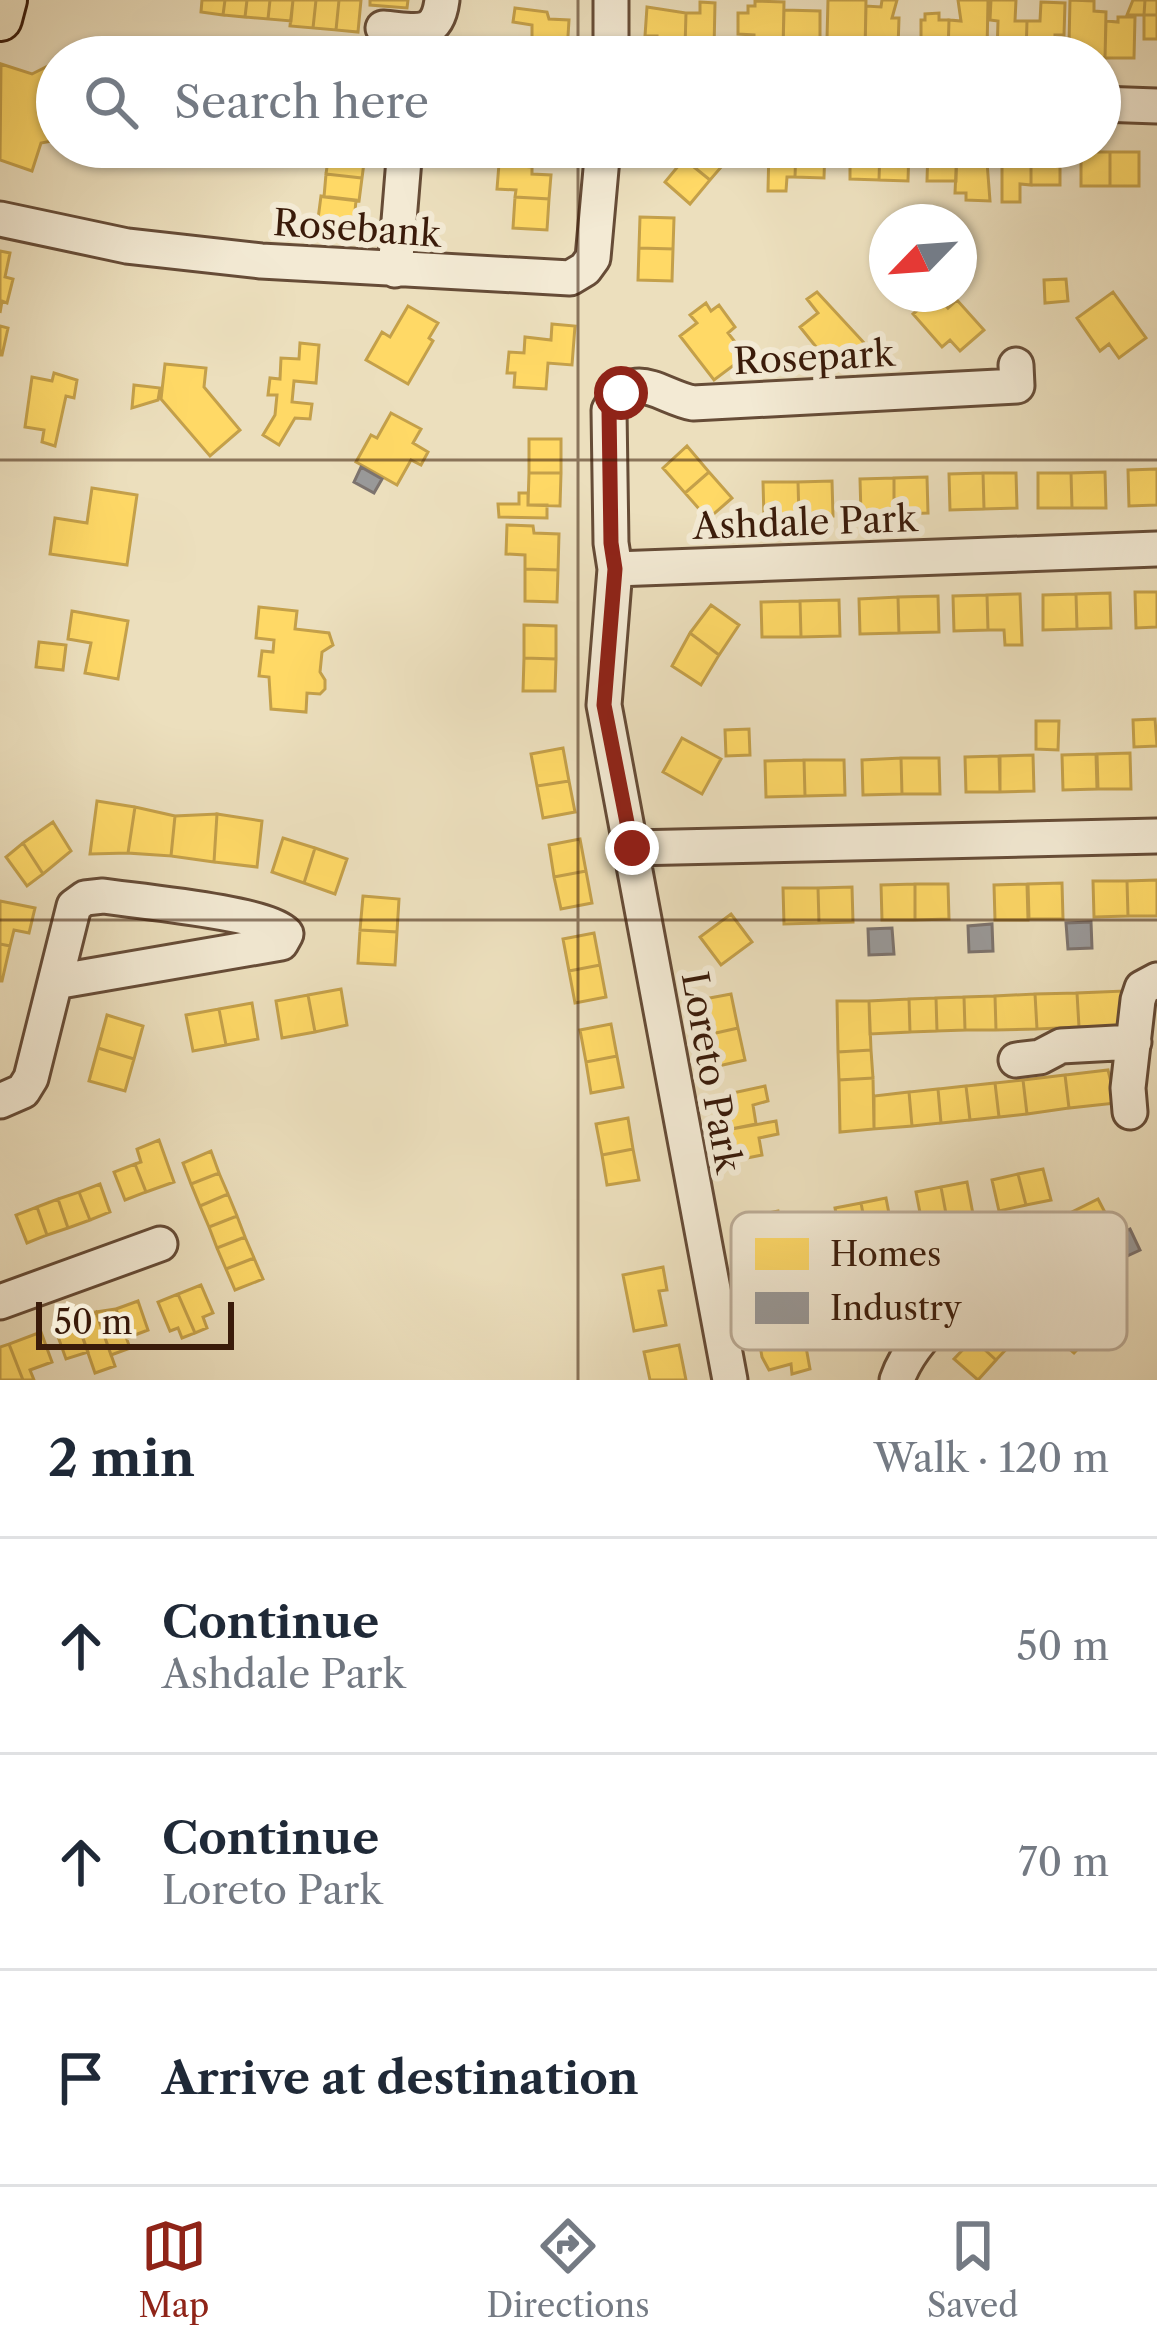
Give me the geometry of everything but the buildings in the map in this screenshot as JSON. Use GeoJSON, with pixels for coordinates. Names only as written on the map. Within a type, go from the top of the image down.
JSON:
{"type":"FeatureCollection","features":[{"type":"Feature","properties":{"kind":"main road"},"geometry":{"type":"LineString","coordinates":[[0,19],[5,0]]}},
{"type":"Feature","properties":{"kind":"street"},"geometry":{"type":"LineString","coordinates":[[382,28],[430,28],[440,14],[442,0]]}},
{"type":"Feature","properties":{"kind":"street"},"geometry":{"type":"LineString","coordinates":[[611,0],[611,36]]}},
{"type":"Feature","properties":{"kind":"street"},"geometry":{"type":"LineString","coordinates":[[1121,105],[1157,106]]}},
{"type":"Feature","properties":{"kind":"street"},"geometry":{"type":"LineString","coordinates":[[395,270],[403,168]]}},
{"type":"Feature","properties":{"kind":"street","name":"Rosebank"},"geometry":{"type":"LineString","coordinates":[[0,219],[127,246],[261,261],[570,278],[593,258],[601,168]]}},
{"type":"Feature","properties":{"kind":"street","name":"Rosepark"},"geometry":{"type":"LineString","coordinates":[[615,569],[609,410],[621,393],[637,386],[693,403],[1017,386],[1016,365]]}},
{"type":"Feature","properties":{"kind":"street","name":"Ashdale Park"},"geometry":{"type":"LineString","coordinates":[[615,569],[1157,549]]}},
{"type":"Feature","properties":{"kind":"street","name":"Loreto Park"},"geometry":{"type":"LineString","coordinates":[[615,569],[604,705],[730,1380]]}},
{"type":"Feature","properties":{"kind":"street"},"geometry":{"type":"LineString","coordinates":[[632,848],[1157,836]]}},
{"type":"Feature","properties":{"kind":"street"},"geometry":{"type":"LineString","coordinates":[[0,1101],[22,1091],[31,1078],[55,982],[74,906],[85,898],[103,896],[236,916],[276,925],[286,934],[281,943],[55,982]]}},
{"type":"Feature","properties":{"kind":"street"},"geometry":{"type":"LineString","coordinates":[[1130,1112],[1128,1088],[1142,988],[1157,980]]}},
{"type":"Feature","properties":{"kind":"street"},"geometry":{"type":"LineString","coordinates":[[1016,1060],[1040,1057],[1060,1046],[1134,1042]]}},
{"type":"Feature","properties":{"kind":"street"},"geometry":{"type":"LineString","coordinates":[[0,1302],[160,1244]]}},
{"type":"Feature","properties":{"kind":"street"},"geometry":{"type":"LineString","coordinates":[[897,1380],[913,1350]]}},
{"type":"Feature","properties":{"kind":"route"},"geometry":{"type":"LineString","coordinates":[[621,393],[609,410],[615,569],[604,705],[632,848]]}}]}
